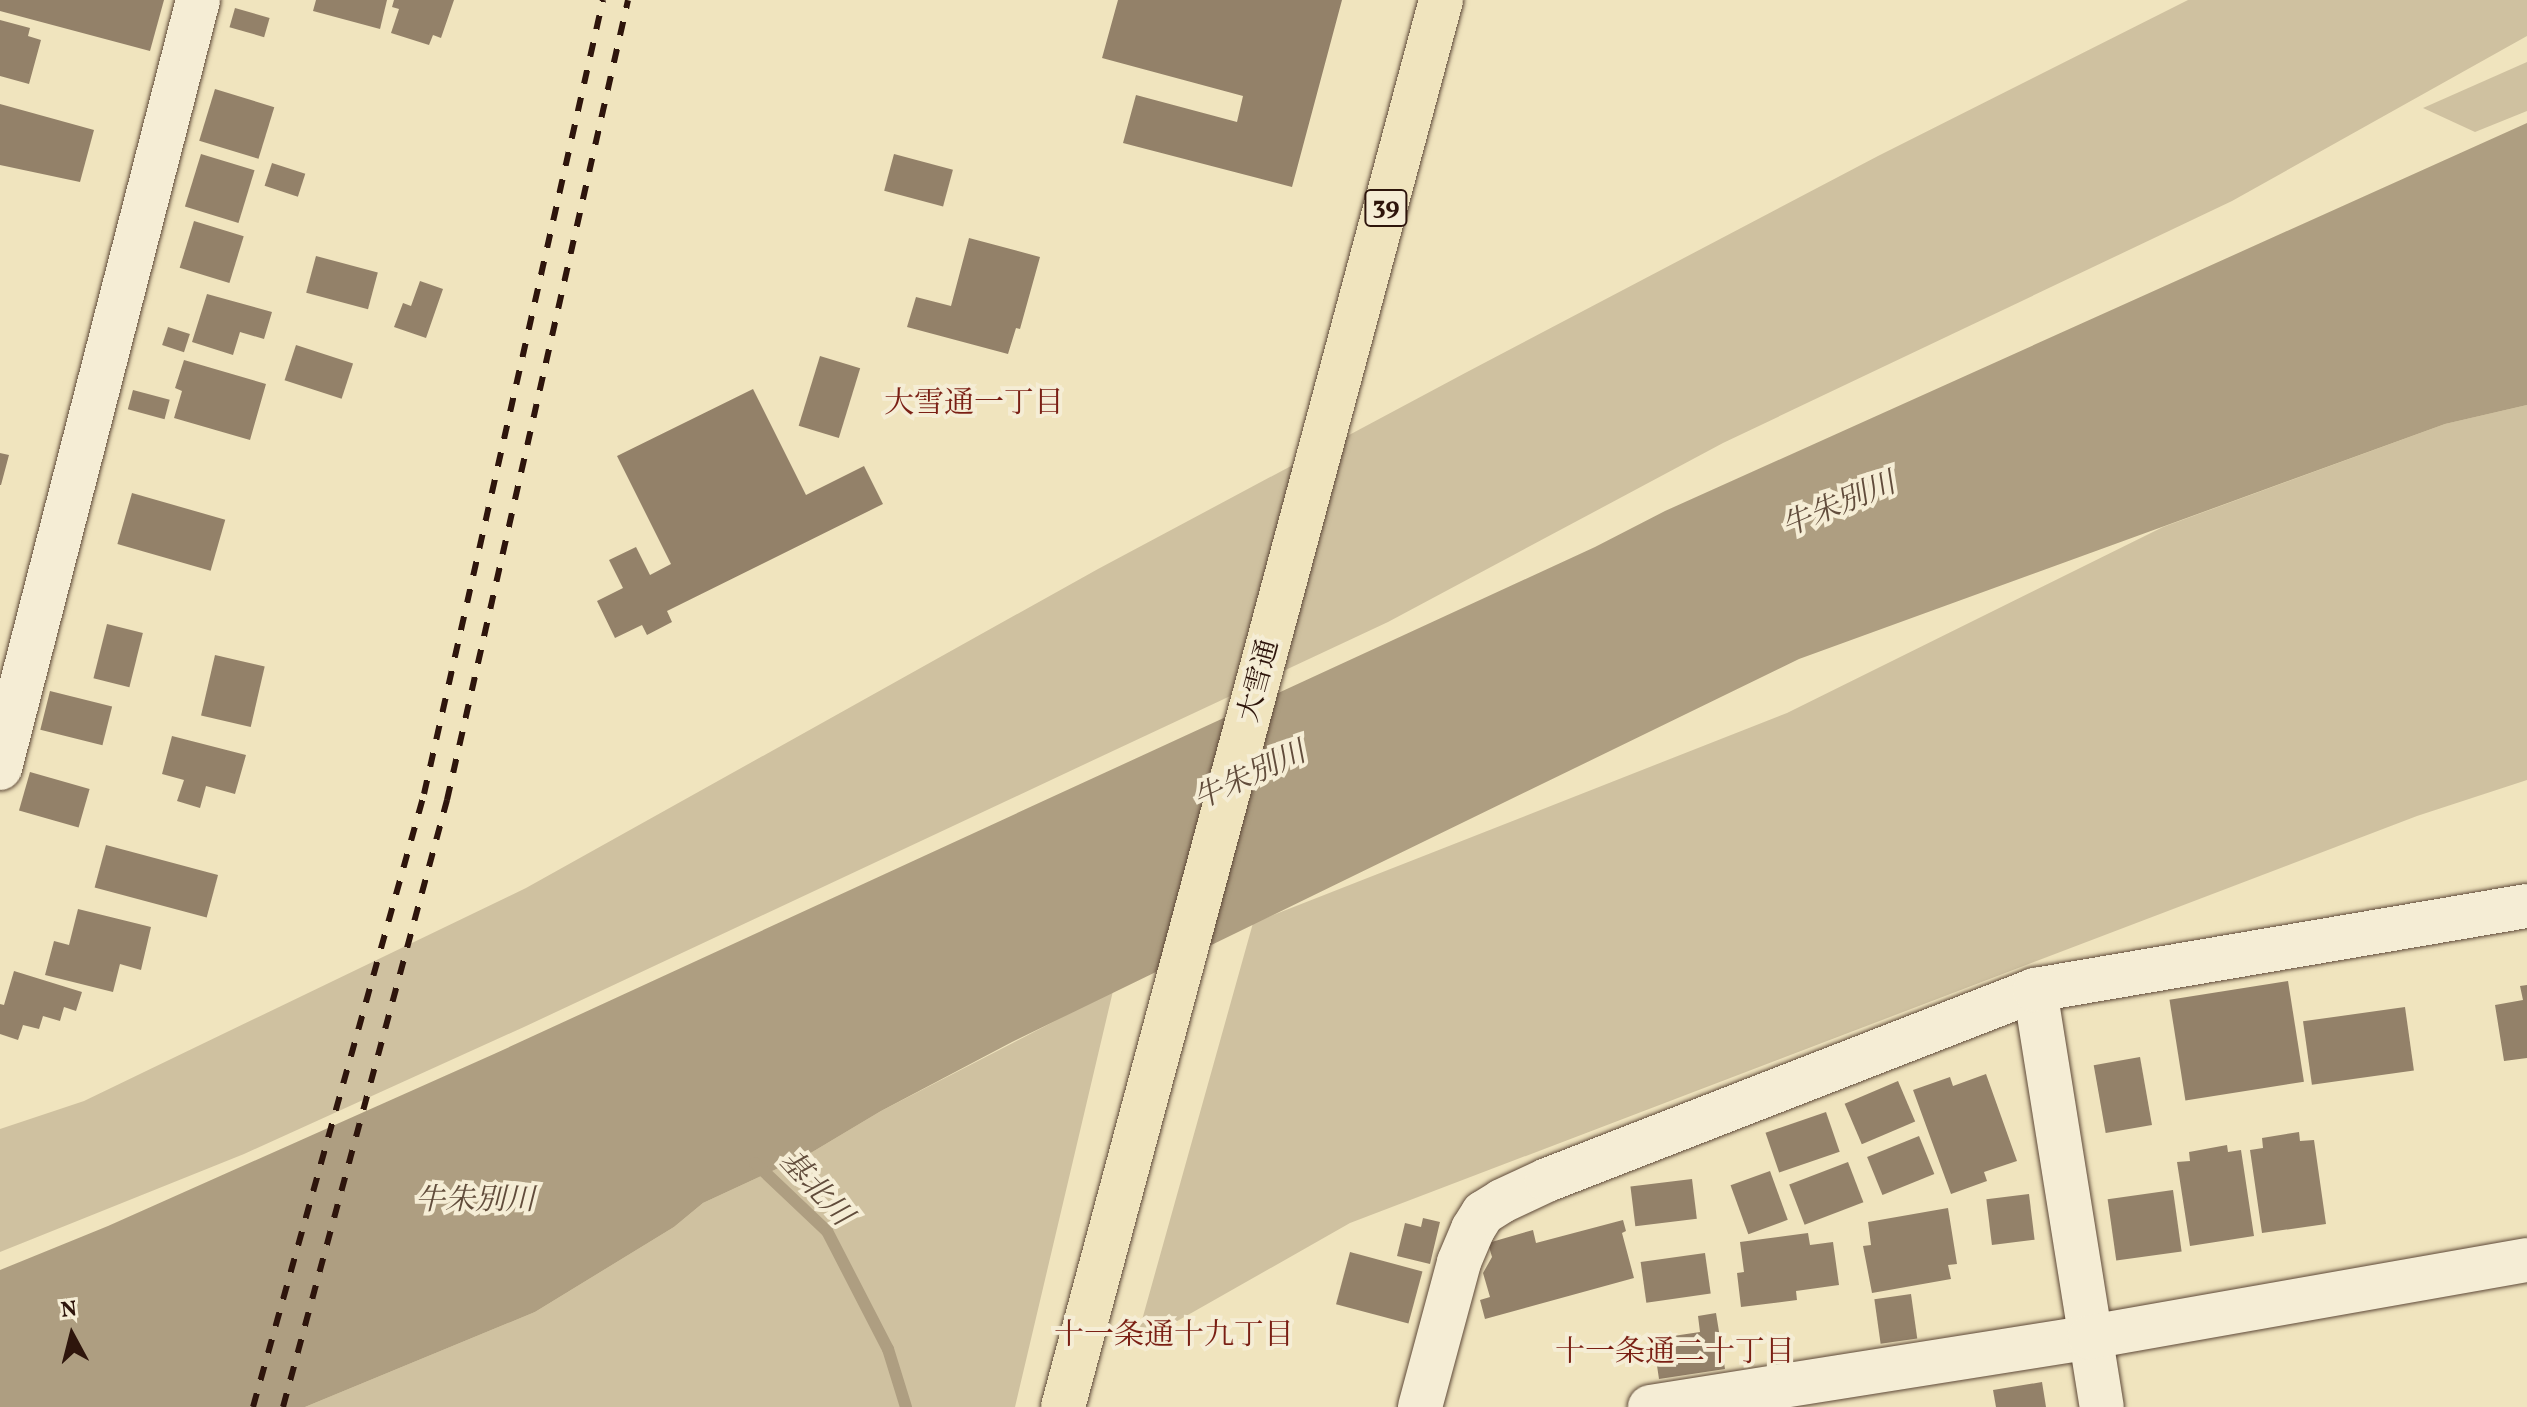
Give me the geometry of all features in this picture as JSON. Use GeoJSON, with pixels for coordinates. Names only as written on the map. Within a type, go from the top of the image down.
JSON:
{"type":"FeatureCollection","features":[{"type":"Feature","properties":{"kind":"highway","name":"大雪通"},"geometry":{"type":"LineString","coordinates":[[1063,1407],[1441,0]]}},
{"type":"Feature","properties":{"kind":"street"},"geometry":{"type":"LineString","coordinates":[[0,768],[17,635],[198,0]]}},
{"type":"Feature","properties":{"kind":"street"},"geometry":{"type":"LineString","coordinates":[[1420,1407],[1459,1262],[1483,1213],[1547,1180],[2035,990],[2527,906]]}},
{"type":"Feature","properties":{"kind":"street"},"geometry":{"type":"LineString","coordinates":[[2035,990],[2102,1407]]}},
{"type":"Feature","properties":{"kind":"street"},"geometry":{"type":"LineString","coordinates":[[1650,1407],[2090,1337],[2527,1260]]}},
{"type":"Feature","properties":{"kind":"shaded area"},"geometry":{"type":"Polygon","coordinates":[[[2188,0],[2527,0],[2527,36],[2232,201],[1723,443],[1388,622],[524,1027],[244,1154],[0,1252],[0,1129],[84,1101],[526,888],[1098,569],[1878,156],[2188,0]]]}},
{"type":"Feature","properties":{"kind":"shaded area"},"geometry":{"type":"Polygon","coordinates":[[[2527,62],[2527,111],[2475,132],[2423,108],[2527,62]]]}},
{"type":"Feature","properties":{"kind":"shaded area"},"geometry":{"type":"Polygon","coordinates":[[[2527,405],[2527,780],[2417,816],[1350,1223],[1135,1345],[1253,923],[1787,713],[2163,527],[2445,424],[2527,405]]]}},
{"type":"Feature","properties":{"kind":"shaded area"},"geometry":{"type":"Polygon","coordinates":[[[1113,991],[1015,1407],[305,1407],[535,1312],[674,1227],[703,1203],[809,1154],[881,1111],[1113,991]]]}},
{"type":"Feature","properties":{"kind":"water","name":"牛朱別川"},"geometry":{"type":"Polygon","coordinates":[[[2527,123],[2527,405],[2445,424],[1799,659],[1012,1042],[881,1111],[809,1154],[703,1203],[674,1227],[535,1312],[305,1407],[0,1407],[0,1270],[108,1226],[494,1054],[1595,547],[1665,511],[2527,123]]]}},
{"type":"Feature","properties":{"kind":"building"},"geometry":{"type":"Polygon","coordinates":[[[0,0],[164,0],[150,51],[0,11],[0,0]]]}},
{"type":"Feature","properties":{"kind":"building"},"geometry":{"type":"Polygon","coordinates":[[[316,0],[387,0],[380,29],[313,11],[316,0]]]}},
{"type":"Feature","properties":{"kind":"building"},"geometry":{"type":"Polygon","coordinates":[[[394,0],[454,0],[441,38],[433,35],[429,45],[391,33],[399,9],[392,7],[394,0]]]}},
{"type":"Feature","properties":{"kind":"building"},"geometry":{"type":"Polygon","coordinates":[[[1118,0],[1342,0],[1292,187],[1123,143],[1136,95],[1237,122],[1243,96],[1102,58],[1118,0]]]}},
{"type":"Feature","properties":{"kind":"building"},"geometry":{"type":"Polygon","coordinates":[[[235,8],[270,18],[264,37],[229,27],[235,8]]]}},
{"type":"Feature","properties":{"kind":"building"},"geometry":{"type":"Polygon","coordinates":[[[0,20],[30,28],[28,36],[41,40],[29,84],[0,76],[0,20]]]}},
{"type":"Feature","properties":{"kind":"building"},"geometry":{"type":"Polygon","coordinates":[[[215,89],[274,107],[259,159],[199,141],[215,89]]]}},
{"type":"Feature","properties":{"kind":"building"},"geometry":{"type":"Polygon","coordinates":[[[0,104],[94,130],[80,182],[0,165],[0,104]]]}},
{"type":"Feature","properties":{"kind":"building"},"geometry":{"type":"Polygon","coordinates":[[[201,154],[255,170],[238,223],[185,207],[201,154]]]}},
{"type":"Feature","properties":{"kind":"building"},"geometry":{"type":"Polygon","coordinates":[[[894,154],[953,170],[943,206],[884,191],[894,154]]]}},
{"type":"Feature","properties":{"kind":"building"},"geometry":{"type":"Polygon","coordinates":[[[272,163],[305,174],[298,197],[265,186],[272,163]]]}},
{"type":"Feature","properties":{"kind":"building"},"geometry":{"type":"Polygon","coordinates":[[[194,221],[244,236],[229,283],[180,268],[194,221]]]}},
{"type":"Feature","properties":{"kind":"building"},"geometry":{"type":"Polygon","coordinates":[[[969,238],[1040,257],[1020,329],[1016,328],[1008,354],[907,327],[916,297],[951,306],[969,238]]]}},
{"type":"Feature","properties":{"kind":"building"},"geometry":{"type":"Polygon","coordinates":[[[316,256],[378,273],[368,309],[306,293],[316,256]]]}},
{"type":"Feature","properties":{"kind":"building"},"geometry":{"type":"Polygon","coordinates":[[[420,281],[443,289],[426,338],[394,327],[403,303],[411,306],[420,281]]]}},
{"type":"Feature","properties":{"kind":"building"},"geometry":{"type":"Polygon","coordinates":[[[207,294],[272,312],[264,339],[240,332],[233,355],[192,342],[207,294]]]}},
{"type":"Feature","properties":{"kind":"building"},"geometry":{"type":"Polygon","coordinates":[[[168,327],[190,334],[184,352],[162,345],[168,327]]]}},
{"type":"Feature","properties":{"kind":"building"},"geometry":{"type":"Polygon","coordinates":[[[296,345],[353,364],[342,399],[285,380],[296,345]]]}},
{"type":"Feature","properties":{"kind":"building"},"geometry":{"type":"Polygon","coordinates":[[[820,356],[860,368],[839,438],[799,426],[820,356]]]}},
{"type":"Feature","properties":{"kind":"building"},"geometry":{"type":"Polygon","coordinates":[[[184,360],[266,384],[250,440],[174,418],[182,391],[175,388],[184,360]]]}},
{"type":"Feature","properties":{"kind":"building"},"geometry":{"type":"Polygon","coordinates":[[[753,389],[806,495],[864,466],[883,504],[667,611],[672,622],[647,635],[642,625],[615,638],[597,601],[623,588],[609,560],[636,547],[650,575],[671,564],[617,456],[753,389]]]}},
{"type":"Feature","properties":{"kind":"building"},"geometry":{"type":"Polygon","coordinates":[[[133,390],[170,400],[165,419],[128,409],[133,390]]]}},
{"type":"Feature","properties":{"kind":"building"},"geometry":{"type":"Polygon","coordinates":[[[0,453],[9,455],[1,485],[0,485],[0,453]]]}},
{"type":"Feature","properties":{"kind":"building"},"geometry":{"type":"Polygon","coordinates":[[[132,493],[225,520],[211,571],[117,544],[132,493]]]}},
{"type":"Feature","properties":{"kind":"building"},"geometry":{"type":"Polygon","coordinates":[[[107,624],[143,633],[129,687],[93,678],[107,624]]]}},
{"type":"Feature","properties":{"kind":"building"},"geometry":{"type":"Polygon","coordinates":[[[215,655],[265,666],[251,727],[201,715],[215,655]]]}},
{"type":"Feature","properties":{"kind":"building"},"geometry":{"type":"Polygon","coordinates":[[[50,691],[112,706],[102,745],[40,730],[50,691]]]}},
{"type":"Feature","properties":{"kind":"building"},"geometry":{"type":"Polygon","coordinates":[[[172,736],[246,755],[235,794],[206,786],[200,808],[177,801],[184,780],[162,774],[172,736]]]}},
{"type":"Feature","properties":{"kind":"building"},"geometry":{"type":"Polygon","coordinates":[[[30,772],[90,789],[79,828],[19,810],[30,772]]]}},
{"type":"Feature","properties":{"kind":"building"},"geometry":{"type":"Polygon","coordinates":[[[106,845],[218,875],[207,918],[95,888],[106,845]]]}},
{"type":"Feature","properties":{"kind":"building"},"geometry":{"type":"Polygon","coordinates":[[[78,909],[151,927],[141,970],[120,964],[113,992],[45,975],[54,941],[69,945],[78,909]]]}},
{"type":"Feature","properties":{"kind":"building"},"geometry":{"type":"Polygon","coordinates":[[[14,971],[82,992],[76,1011],[64,1007],[60,1021],[43,1016],[39,1029],[23,1025],[18,1040],[0,1034],[0,1004],[4,1005],[14,971]]]}},
{"type":"Feature","properties":{"kind":"building"},"geometry":{"type":"Polygon","coordinates":[[[2288,981],[2304,1082],[2185,1101],[2169,1000],[2288,981]]]}},
{"type":"Feature","properties":{"kind":"building"},"geometry":{"type":"Polygon","coordinates":[[[2527,985],[2527,1058],[2504,1061],[2495,1005],[2523,1000],[2520,986],[2527,985]]]}},
{"type":"Feature","properties":{"kind":"building"},"geometry":{"type":"Polygon","coordinates":[[[2405,1007],[2414,1070],[2312,1085],[2303,1021],[2405,1007]]]}},
{"type":"Feature","properties":{"kind":"building"},"geometry":{"type":"Polygon","coordinates":[[[2140,1057],[2152,1125],[2106,1133],[2094,1065],[2140,1057]]]}},
{"type":"Feature","properties":{"kind":"building"},"geometry":{"type":"Polygon","coordinates":[[[1986,1074],[2017,1161],[1984,1172],[1987,1181],[1951,1194],[1913,1090],[1950,1077],[1953,1086],[1986,1074]]]}},
{"type":"Feature","properties":{"kind":"building"},"geometry":{"type":"Polygon","coordinates":[[[1898,1081],[1915,1122],[1862,1144],[1845,1104],[1898,1081]]]}},
{"type":"Feature","properties":{"kind":"building"},"geometry":{"type":"Polygon","coordinates":[[[1826,1112],[1840,1152],[1779,1173],[1765,1133],[1826,1112]]]}},
{"type":"Feature","properties":{"kind":"building"},"geometry":{"type":"Polygon","coordinates":[[[2299,1132],[2300,1141],[2314,1140],[2326,1224],[2262,1233],[2250,1150],[2263,1148],[2262,1138],[2299,1132]]]}},
{"type":"Feature","properties":{"kind":"building"},"geometry":{"type":"Polygon","coordinates":[[[1919,1136],[1934,1174],[1882,1195],[1867,1157],[1919,1136]]]}},
{"type":"Feature","properties":{"kind":"building"},"geometry":{"type":"Polygon","coordinates":[[[2227,1145],[2228,1152],[2241,1150],[2254,1236],[2190,1246],[2177,1162],[2190,1161],[2189,1152],[2227,1145]]]}},
{"type":"Feature","properties":{"kind":"building"},"geometry":{"type":"Polygon","coordinates":[[[1848,1162],[1863,1202],[1805,1225],[1789,1185],[1848,1162]]]}},
{"type":"Feature","properties":{"kind":"building"},"geometry":{"type":"Polygon","coordinates":[[[1770,1171],[1788,1220],[1748,1234],[1731,1185],[1770,1171]]]}},
{"type":"Feature","properties":{"kind":"building"},"geometry":{"type":"Polygon","coordinates":[[[1692,1179],[1697,1219],[1635,1226],[1630,1187],[1692,1179]]]}},
{"type":"Feature","properties":{"kind":"building"},"geometry":{"type":"Polygon","coordinates":[[[2173,1190],[2182,1251],[2116,1261],[2108,1199],[2173,1190]]]}},
{"type":"Feature","properties":{"kind":"building"},"geometry":{"type":"Polygon","coordinates":[[[2029,1194],[2035,1240],[1992,1245],[1986,1199],[2029,1194]]]}},
{"type":"Feature","properties":{"kind":"building"},"geometry":{"type":"Polygon","coordinates":[[[1948,1208],[1957,1264],[1948,1265],[1951,1279],[1872,1293],[1863,1246],[1871,1245],[1868,1222],[1948,1208]]]}},
{"type":"Feature","properties":{"kind":"building"},"geometry":{"type":"Polygon","coordinates":[[[1423,1218],[1440,1222],[1430,1264],[1397,1256],[1405,1223],[1421,1227],[1423,1218]]]}},
{"type":"Feature","properties":{"kind":"building"},"geometry":{"type":"Polygon","coordinates":[[[1623,1220],[1626,1231],[1622,1233],[1634,1278],[1485,1319],[1480,1300],[1490,1297],[1483,1273],[1492,1257],[1488,1243],[1533,1230],[1536,1243],[1623,1220]]]}},
{"type":"Feature","properties":{"kind":"building"},"geometry":{"type":"Polygon","coordinates":[[[1808,1233],[1810,1245],[1833,1242],[1839,1285],[1796,1291],[1797,1300],[1741,1307],[1737,1273],[1744,1272],[1740,1242],[1808,1233]]]}},
{"type":"Feature","properties":{"kind":"building"},"geometry":{"type":"Polygon","coordinates":[[[1350,1252],[1422,1271],[1408,1324],[1336,1304],[1350,1252]]]}},
{"type":"Feature","properties":{"kind":"building"},"geometry":{"type":"Polygon","coordinates":[[[1705,1253],[1711,1294],[1646,1303],[1641,1262],[1705,1253]]]}},
{"type":"Feature","properties":{"kind":"building"},"geometry":{"type":"Polygon","coordinates":[[[1911,1294],[1917,1339],[1881,1344],[1874,1299],[1911,1294]]]}},
{"type":"Feature","properties":{"kind":"building"},"geometry":{"type":"Polygon","coordinates":[[[1716,1313],[1725,1369],[1659,1379],[1653,1339],[1700,1332],[1698,1316],[1716,1313]]]}},
{"type":"Feature","properties":{"kind":"building"},"geometry":{"type":"Polygon","coordinates":[[[2042,1382],[2046,1407],[1996,1407],[1993,1390],[2042,1382]]]}},
{"type":"Feature","properties":{"kind":"waterway","name":"基北川"},"geometry":{"type":"LineString","coordinates":[[755,1163],[827,1231],[888,1349],[906,1407]]}},
{"type":"Feature","properties":{"kind":"railway"},"geometry":{"type":"LineString","coordinates":[[253,1407],[424,794],[603,0]]}},
{"type":"Feature","properties":{"kind":"railway"},"geometry":{"type":"LineString","coordinates":[[283,1407],[447,800],[628,0]]}},
{"type":"Feature","properties":{"kind":"district","name":"大雪通一丁目"},"geometry":{"type":"Point","coordinates":[974,404]}},
{"type":"Feature","properties":{"kind":"district","name":"十一条通十九丁目"},"geometry":{"type":"Point","coordinates":[1174,1336]}},
{"type":"Feature","properties":{"kind":"district","name":"十一条通二十丁目"},"geometry":{"type":"Point","coordinates":[1675,1353]}}]}
